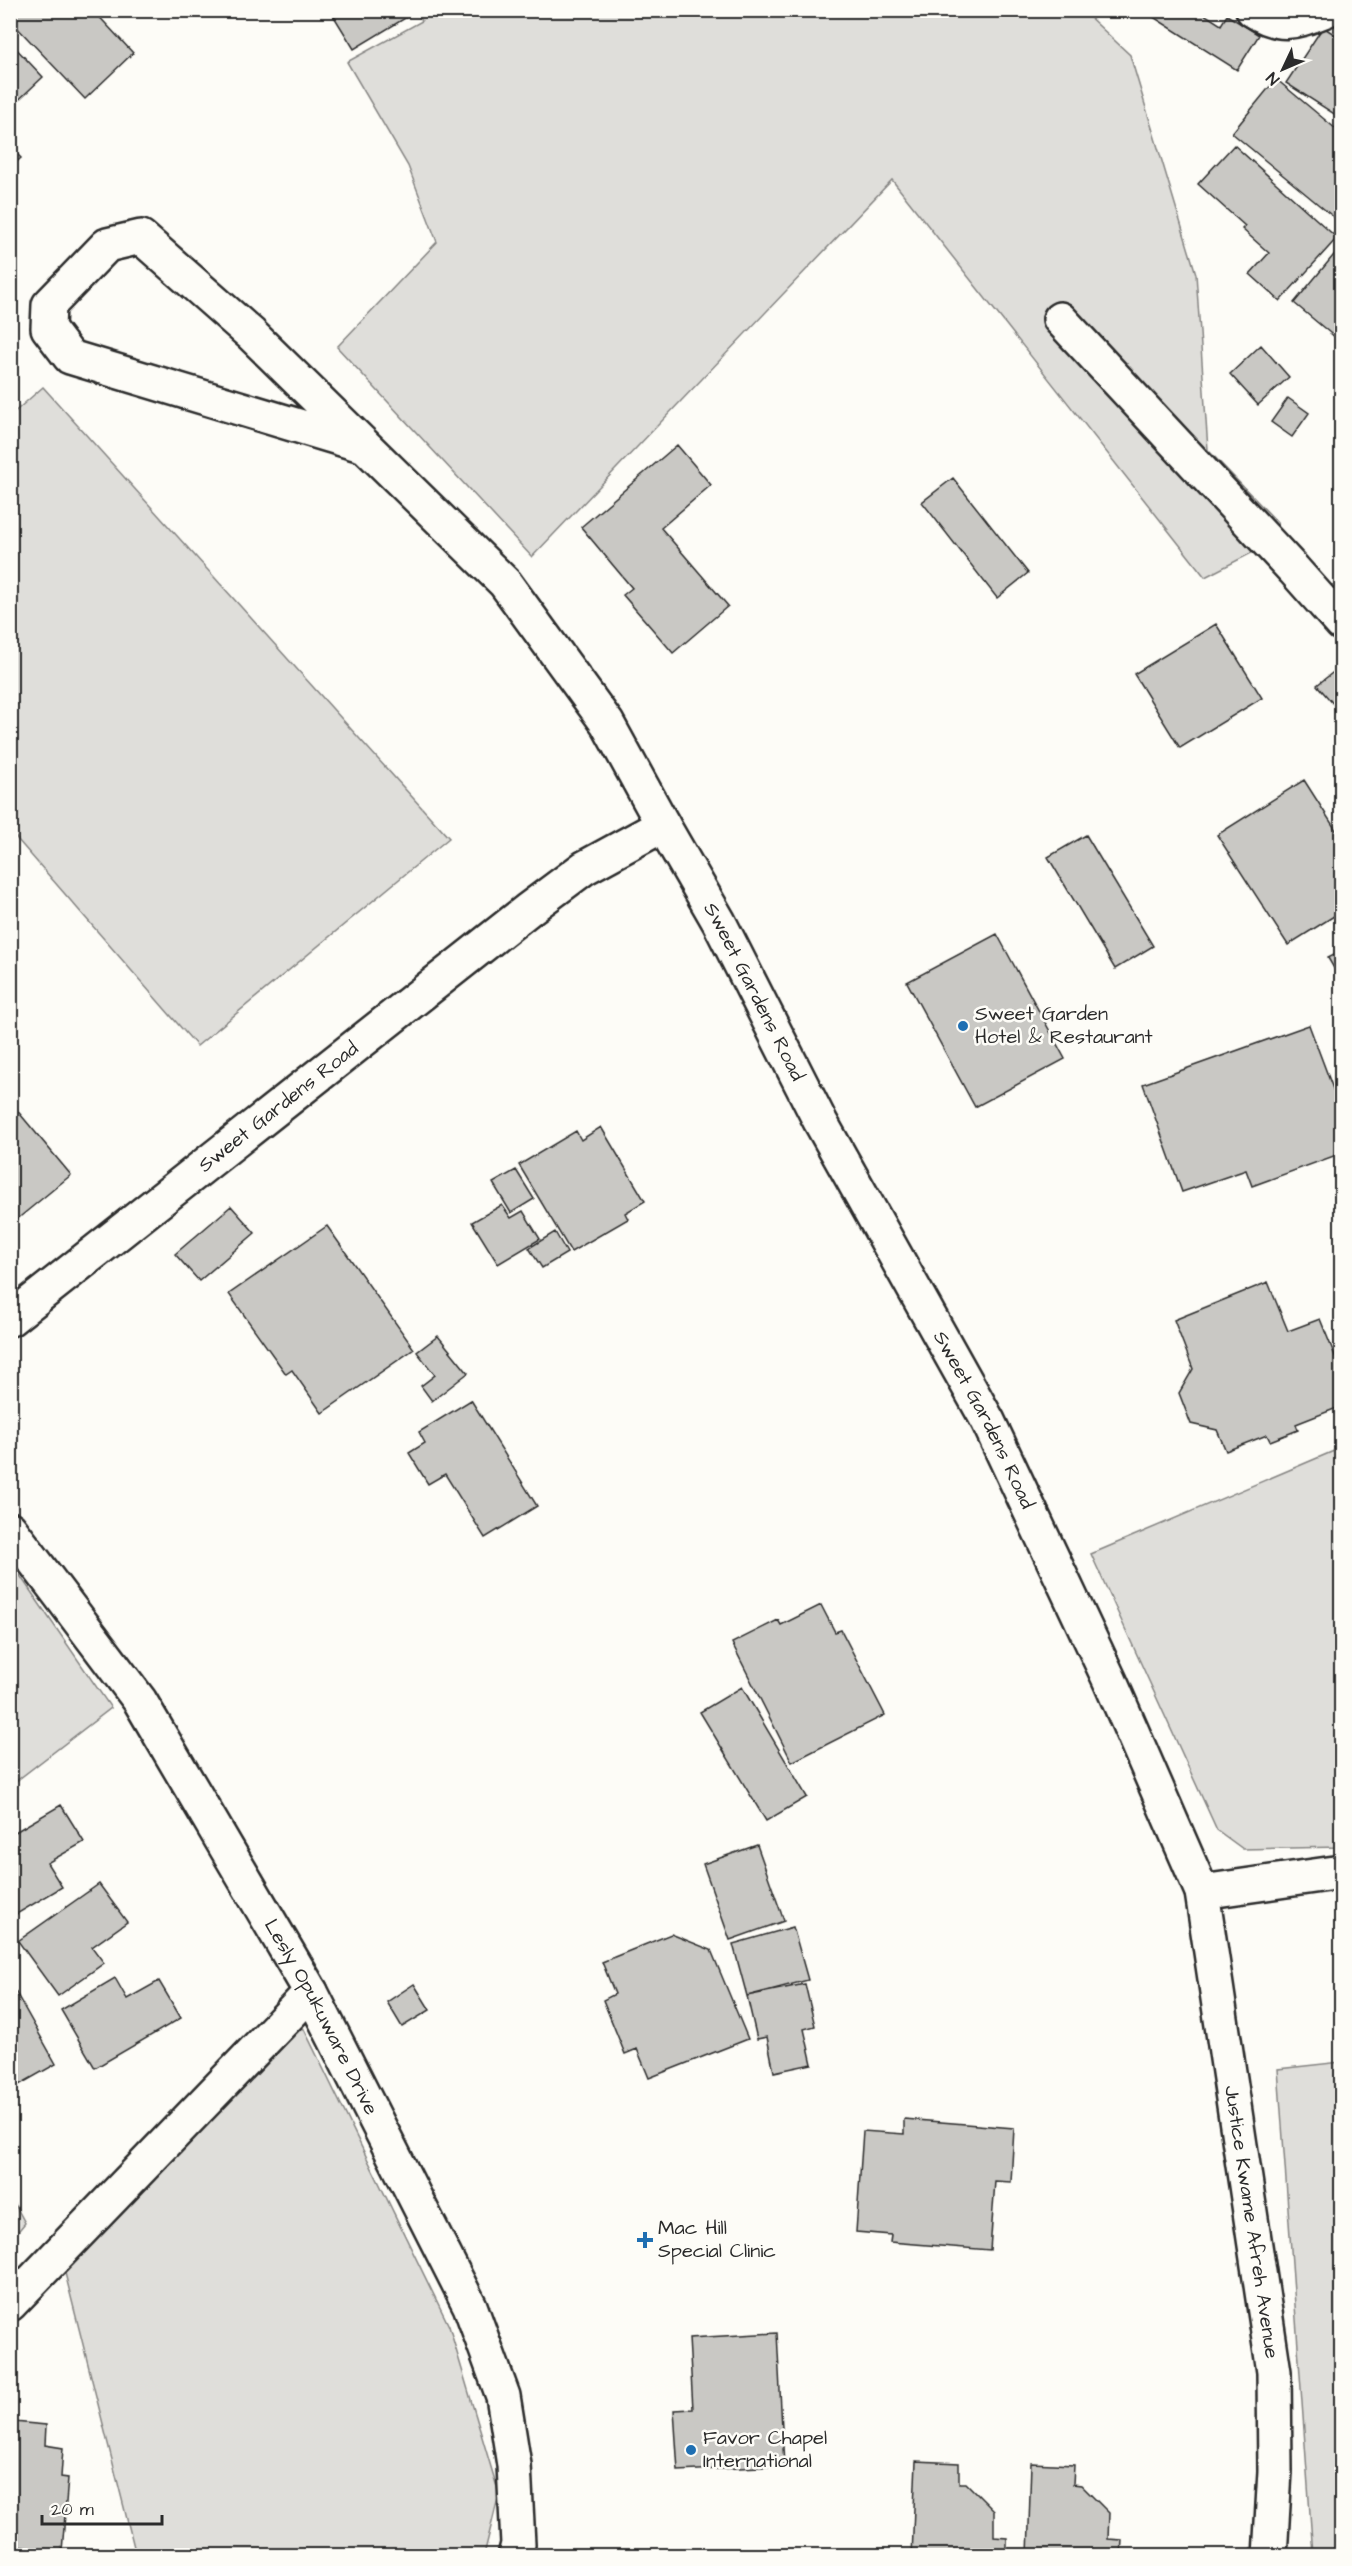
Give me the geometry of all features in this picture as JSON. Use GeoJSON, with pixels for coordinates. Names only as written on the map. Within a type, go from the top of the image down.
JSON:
{"type":"FeatureCollection","features":[{"type":"Feature","properties":{"kind":"street"},"geometry":{"type":"LineString","coordinates":[[1253,10],[1262,16],[1290,24],[1326,10]]}},
{"type":"Feature","properties":{"kind":"street"},"geometry":{"type":"LineString","coordinates":[[365,446],[70,357],[48,328],[49,305],[107,245],[141,237],[251,334],[505,583],[607,723],[663,825]]}},
{"type":"Feature","properties":{"kind":"street"},"geometry":{"type":"LineString","coordinates":[[1060,319],[1294,570],[1341,624]]}},
{"type":"Feature","properties":{"kind":"street","name":"Sweet Gardens Road"},"geometry":{"type":"LineString","coordinates":[[10,1318],[529,909],[584,868],[663,825],[719,922],[820,1121],[988,1421],[1110,1681],[1202,1892]]}},
{"type":"Feature","properties":{"kind":"street","name":"Lesly Opukuware Drive"},"geometry":{"type":"LineString","coordinates":[[10,1529],[140,1701],[310,1992],[470,2306],[503,2396],[514,2465],[518,2544],[514,2556]]}},
{"type":"Feature","properties":{"kind":"street"},"geometry":{"type":"LineString","coordinates":[[1202,1892],[1341,1872]]}},
{"type":"Feature","properties":{"kind":"street","name":"Justice Kwame Afreh Avenue"},"geometry":{"type":"LineString","coordinates":[[1202,1892],[1274,2372],[1275,2471],[1270,2556]]}},
{"type":"Feature","properties":{"kind":"street"},"geometry":{"type":"LineString","coordinates":[[10,2304],[310,1992]]}},
{"type":"Feature","properties":{"kind":"shaded area"},"geometry":{"type":"Polygon","coordinates":[[[416,11],[1083,11],[1130,55],[1196,274],[1208,450],[1278,523],[1269,544],[1205,577],[892,180],[532,557],[337,347],[437,242],[408,166],[347,62],[422,21],[416,11]]]}},
{"type":"Feature","properties":{"kind":"shaded area"},"geometry":{"type":"Polygon","coordinates":[[[43,387],[449,838],[197,1046],[11,832],[11,415],[43,387]]]}},
{"type":"Feature","properties":{"kind":"shaded area"},"geometry":{"type":"Polygon","coordinates":[[[1341,1448],[1341,1847],[1243,1849],[1217,1830],[1091,1554],[1341,1448]]]}},
{"type":"Feature","properties":{"kind":"shaded area"},"geometry":{"type":"Polygon","coordinates":[[[10,1561],[111,1708],[11,1785],[10,1785],[10,1561]]]}},
{"type":"Feature","properties":{"kind":"shaded area"},"geometry":{"type":"Polygon","coordinates":[[[302,2025],[449,2326],[499,2494],[484,2555],[136,2555],[64,2269],[302,2025]]]}},
{"type":"Feature","properties":{"kind":"shaded area"},"geometry":{"type":"Polygon","coordinates":[[[1341,2062],[1341,2555],[1313,2555],[1278,2069],[1341,2062]]]}},
{"type":"Feature","properties":{"kind":"shaded area"},"geometry":{"type":"Polygon","coordinates":[[[11,2197],[25,2223],[10,2240],[11,2197]]]}},
{"type":"Feature","properties":{"kind":"building"},"geometry":{"type":"Polygon","coordinates":[[[10,10],[93,10],[133,53],[85,99],[10,20],[10,10]]]}},
{"type":"Feature","properties":{"kind":"building"},"geometry":{"type":"Polygon","coordinates":[[[330,10],[410,10],[412,14],[354,49],[330,10]]]}},
{"type":"Feature","properties":{"kind":"building"},"geometry":{"type":"Polygon","coordinates":[[[1149,10],[1198,10],[1221,25],[1227,15],[1259,35],[1237,70],[1147,13],[1149,10]]]}},
{"type":"Feature","properties":{"kind":"building"},"geometry":{"type":"Polygon","coordinates":[[[1323,27],[1342,39],[1342,119],[1286,83],[1323,27]]]}},
{"type":"Feature","properties":{"kind":"building"},"geometry":{"type":"Polygon","coordinates":[[[10,42],[43,77],[10,108],[10,42]]]}},
{"type":"Feature","properties":{"kind":"building"},"geometry":{"type":"Polygon","coordinates":[[[1276,79],[1342,134],[1342,224],[1232,133],[1276,79]]]}},
{"type":"Feature","properties":{"kind":"building"},"geometry":{"type":"Polygon","coordinates":[[[1234,145],[1337,238],[1280,301],[1250,274],[1269,253],[1242,229],[1245,226],[1198,184],[1234,145]]]}},
{"type":"Feature","properties":{"kind":"building"},"geometry":{"type":"Polygon","coordinates":[[[10,147],[21,158],[10,168],[10,147]]]}},
{"type":"Feature","properties":{"kind":"building"},"geometry":{"type":"Polygon","coordinates":[[[1338,250],[1342,253],[1342,343],[1294,303],[1338,250]]]}},
{"type":"Feature","properties":{"kind":"building"},"geometry":{"type":"Polygon","coordinates":[[[1261,345],[1289,377],[1258,405],[1230,374],[1261,345]]]}},
{"type":"Feature","properties":{"kind":"building"},"geometry":{"type":"Polygon","coordinates":[[[1288,398],[1309,413],[1292,437],[1271,422],[1288,398]]]}},
{"type":"Feature","properties":{"kind":"building"},"geometry":{"type":"Polygon","coordinates":[[[677,445],[711,485],[661,528],[728,606],[673,653],[623,595],[632,588],[581,527],[677,445]]]}},
{"type":"Feature","properties":{"kind":"building"},"geometry":{"type":"Polygon","coordinates":[[[953,478],[1028,573],[997,598],[922,502],[953,478]]]}},
{"type":"Feature","properties":{"kind":"building"},"geometry":{"type":"Polygon","coordinates":[[[1216,624],[1262,698],[1180,748],[1134,674],[1216,624]]]}},
{"type":"Feature","properties":{"kind":"building"},"geometry":{"type":"Polygon","coordinates":[[[1342,667],[1342,714],[1317,685],[1342,667]]]}},
{"type":"Feature","properties":{"kind":"building"},"geometry":{"type":"Polygon","coordinates":[[[1304,780],[1339,835],[1342,833],[1342,911],[1288,945],[1217,835],[1304,780]]]}},
{"type":"Feature","properties":{"kind":"building"},"geometry":{"type":"Polygon","coordinates":[[[1086,835],[1153,946],[1115,969],[1048,857],[1086,835]]]}},
{"type":"Feature","properties":{"kind":"building"},"geometry":{"type":"Polygon","coordinates":[[[997,934],[1065,1059],[975,1107],[907,982],[997,934]]]}},
{"type":"Feature","properties":{"kind":"building"},"geometry":{"type":"Polygon","coordinates":[[[1342,951],[1342,982],[1328,958],[1342,951]]]}},
{"type":"Feature","properties":{"kind":"building"},"geometry":{"type":"Polygon","coordinates":[[[1309,1025],[1342,1113],[1342,1153],[1252,1186],[1246,1170],[1182,1192],[1143,1084],[1309,1025]]]}},
{"type":"Feature","properties":{"kind":"building"},"geometry":{"type":"Polygon","coordinates":[[[10,1102],[71,1175],[10,1225],[10,1102]]]}},
{"type":"Feature","properties":{"kind":"building"},"geometry":{"type":"Polygon","coordinates":[[[601,1127],[645,1201],[625,1213],[628,1219],[571,1252],[519,1165],[576,1131],[581,1140],[601,1127]]]}},
{"type":"Feature","properties":{"kind":"building"},"geometry":{"type":"Polygon","coordinates":[[[516,1170],[534,1199],[511,1213],[493,1183],[516,1170]]]}},
{"type":"Feature","properties":{"kind":"building"},"geometry":{"type":"Polygon","coordinates":[[[502,1205],[511,1218],[523,1211],[540,1239],[498,1264],[472,1222],[502,1205]]]}},
{"type":"Feature","properties":{"kind":"building"},"geometry":{"type":"Polygon","coordinates":[[[231,1206],[255,1233],[199,1281],[175,1254],[231,1206]]]}},
{"type":"Feature","properties":{"kind":"building"},"geometry":{"type":"Polygon","coordinates":[[[327,1226],[414,1349],[322,1413],[292,1370],[286,1374],[229,1294],[327,1226]]]}},
{"type":"Feature","properties":{"kind":"building"},"geometry":{"type":"Polygon","coordinates":[[[555,1232],[567,1253],[542,1268],[529,1248],[555,1232]]]}},
{"type":"Feature","properties":{"kind":"building"},"geometry":{"type":"Polygon","coordinates":[[[1268,1282],[1288,1331],[1320,1319],[1342,1373],[1342,1406],[1296,1424],[1298,1430],[1270,1441],[1267,1435],[1226,1451],[1217,1430],[1191,1424],[1179,1393],[1193,1369],[1174,1320],[1268,1282]]]}},
{"type":"Feature","properties":{"kind":"building"},"geometry":{"type":"Polygon","coordinates":[[[438,1336],[468,1373],[432,1401],[421,1386],[435,1375],[417,1352],[438,1336]]]}},
{"type":"Feature","properties":{"kind":"building"},"geometry":{"type":"Polygon","coordinates":[[[471,1400],[537,1506],[485,1538],[445,1474],[428,1484],[409,1453],[425,1443],[419,1432],[471,1400]]]}},
{"type":"Feature","properties":{"kind":"building"},"geometry":{"type":"Polygon","coordinates":[[[821,1605],[835,1632],[841,1630],[885,1715],[792,1762],[732,1643],[778,1620],[781,1625],[821,1605]]]}},
{"type":"Feature","properties":{"kind":"building"},"geometry":{"type":"Polygon","coordinates":[[[742,1687],[807,1797],[766,1821],[700,1712],[742,1687]]]}},
{"type":"Feature","properties":{"kind":"building"},"geometry":{"type":"Polygon","coordinates":[[[61,1805],[84,1842],[47,1863],[62,1887],[10,1918],[10,1835],[61,1805]]]}},
{"type":"Feature","properties":{"kind":"building"},"geometry":{"type":"Polygon","coordinates":[[[757,1845],[784,1921],[730,1940],[703,1864],[757,1845]]]}},
{"type":"Feature","properties":{"kind":"building"},"geometry":{"type":"Polygon","coordinates":[[[99,1884],[127,1922],[92,1947],[104,1963],[58,1996],[18,1941],[99,1884]]]}},
{"type":"Feature","properties":{"kind":"building"},"geometry":{"type":"Polygon","coordinates":[[[793,1927],[808,1980],[747,1996],[733,1944],[793,1927]]]}},
{"type":"Feature","properties":{"kind":"building"},"geometry":{"type":"Polygon","coordinates":[[[671,1934],[711,1950],[748,2039],[649,2078],[637,2049],[625,2054],[603,2000],[615,1994],[602,1962],[671,1934]]]}},
{"type":"Feature","properties":{"kind":"building"},"geometry":{"type":"Polygon","coordinates":[[[115,1978],[127,1999],[159,1981],[181,2018],[95,2068],[61,2010],[115,1978]]]}},
{"type":"Feature","properties":{"kind":"building"},"geometry":{"type":"Polygon","coordinates":[[[10,1982],[56,2064],[10,2090],[10,1982]]]}},
{"type":"Feature","properties":{"kind":"building"},"geometry":{"type":"Polygon","coordinates":[[[414,1984],[430,2010],[402,2027],[387,2002],[414,1984]]]}},
{"type":"Feature","properties":{"kind":"building"},"geometry":{"type":"Polygon","coordinates":[[[805,1984],[815,2026],[804,2029],[812,2064],[774,2072],[767,2037],[757,2039],[747,1996],[805,1984]]]}},
{"type":"Feature","properties":{"kind":"building"},"geometry":{"type":"Polygon","coordinates":[[[904,2119],[1014,2128],[1011,2182],[995,2181],[990,2250],[890,2242],[891,2235],[856,2232],[863,2131],[904,2134],[904,2119]]]}},
{"type":"Feature","properties":{"kind":"building"},"geometry":{"type":"Polygon","coordinates":[[[777,2333],[784,2466],[678,2471],[674,2410],[693,2409],[689,2338],[777,2333]]]}},
{"type":"Feature","properties":{"kind":"building"},"geometry":{"type":"Polygon","coordinates":[[[14,2422],[46,2425],[45,2445],[63,2448],[61,2477],[68,2478],[62,2551],[10,2546],[10,2429],[14,2430],[14,2422]]]}},
{"type":"Feature","properties":{"kind":"building"},"geometry":{"type":"Polygon","coordinates":[[[916,2461],[959,2463],[959,2483],[966,2483],[994,2511],[994,2537],[1007,2538],[1007,2556],[912,2556],[916,2461]]]}},
{"type":"Feature","properties":{"kind":"building"},"geometry":{"type":"Polygon","coordinates":[[[1031,2463],[1074,2465],[1073,2484],[1081,2485],[1109,2513],[1108,2539],[1122,2540],[1121,2556],[1028,2556],[1031,2463]]]}},
{"type":"Feature","properties":{"kind":"place","name":"Sweet Garden Hotel & Restaurant"},"geometry":{"type":"Point","coordinates":[963,1026]}},
{"type":"Feature","properties":{"kind":"place","name":"Mac Hill Special Clinic"},"geometry":{"type":"Point","coordinates":[645,2240]}},
{"type":"Feature","properties":{"kind":"place","name":"Favor Chapel International"},"geometry":{"type":"Point","coordinates":[691,2450]}}]}
